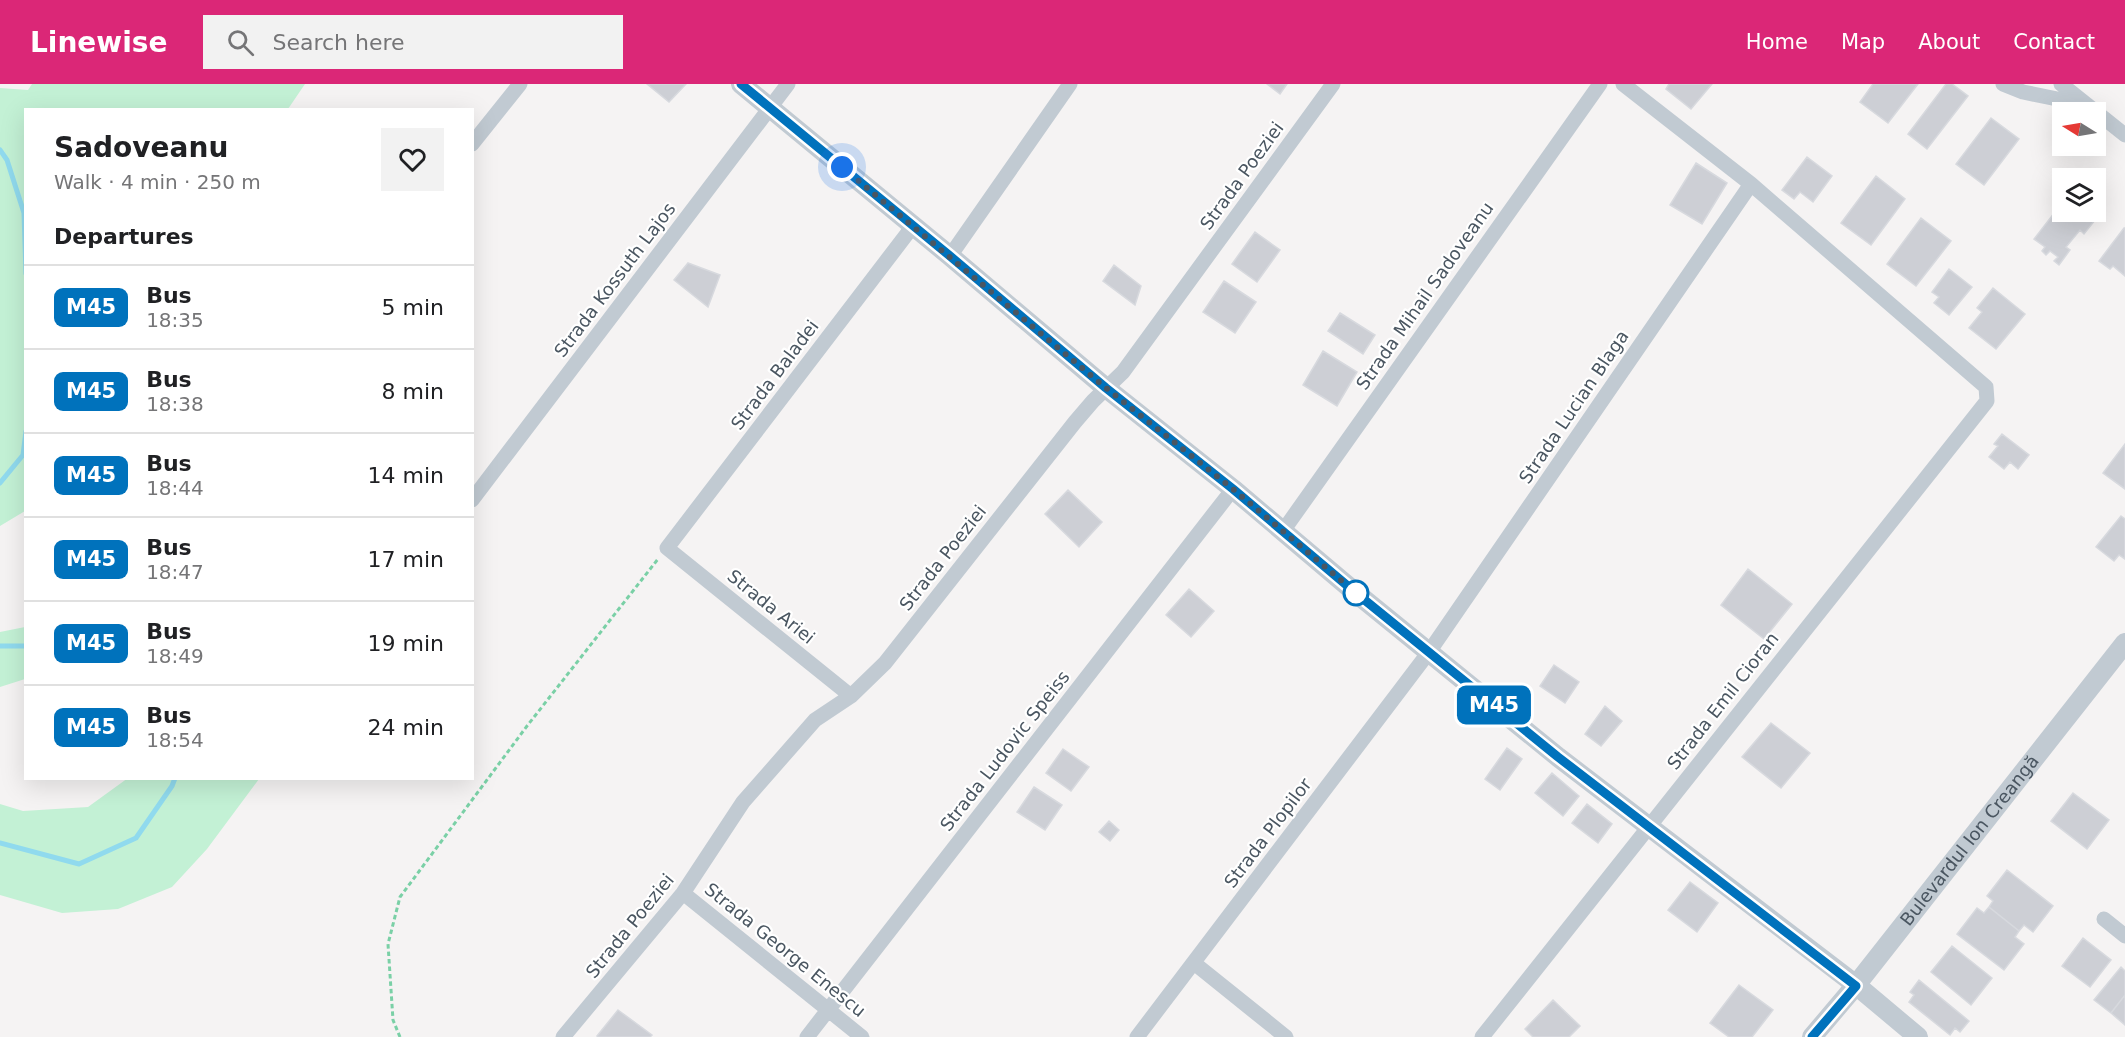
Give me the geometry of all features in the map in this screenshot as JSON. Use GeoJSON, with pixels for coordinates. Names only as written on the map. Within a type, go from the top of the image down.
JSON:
{"type":"FeatureCollection","features":[{"type":"Feature","properties":{"kind":"street"},"geometry":{"type":"LineString","coordinates":[[474,142],[520,84]]}},
{"type":"Feature","properties":{"kind":"street"},"geometry":{"type":"LineString","coordinates":[[741,84],[1106,388],[1233,489],[1429,652],[1549,749],[1856,986],[1918,1037]]}},
{"type":"Feature","properties":{"kind":"street","name":"Strada Kossuth Lajos"},"geometry":{"type":"LineString","coordinates":[[474,497],[788,84]]}},
{"type":"Feature","properties":{"kind":"street"},"geometry":{"type":"LineString","coordinates":[[950,256],[1070,84]]}},
{"type":"Feature","properties":{"kind":"street","name":"Strada Poeziei"},"geometry":{"type":"LineString","coordinates":[[563,1037],[683,893],[743,802],[815,720],[851,696],[885,663],[1074,422],[1123,372],[1333,84]]}},
{"type":"Feature","properties":{"kind":"street","name":"Strada Mihail Sadoveanu"},"geometry":{"type":"LineString","coordinates":[[1283,531],[1600,84]]}},
{"type":"Feature","properties":{"kind":"street"},"geometry":{"type":"LineString","coordinates":[[1623,84],[1751,183]]}},
{"type":"Feature","properties":{"kind":"street"},"geometry":{"type":"LineString","coordinates":[[2003,84],[2015,90],[2073,102]]}},
{"type":"Feature","properties":{"kind":"street"},"geometry":{"type":"LineString","coordinates":[[2061,84],[2083,102]]}},
{"type":"Feature","properties":{"kind":"street"},"geometry":{"type":"LineString","coordinates":[[2106,120],[2125,135]]}},
{"type":"Feature","properties":{"kind":"street","name":"Strada Emil Cioran"},"geometry":{"type":"LineString","coordinates":[[1482,1037],[1987,400],[1986,387],[1751,183]]}},
{"type":"Feature","properties":{"kind":"street","name":"Strada Lucian Blaga"},"geometry":{"type":"LineString","coordinates":[[1429,652],[1751,183]]}},
{"type":"Feature","properties":{"kind":"street","name":"Strada Baladei"},"geometry":{"type":"LineString","coordinates":[[667,548],[913,226]]}},
{"type":"Feature","properties":{"kind":"street","name":"Strada Ludovic Speiss"},"geometry":{"type":"LineString","coordinates":[[807,1037],[1233,489]]}},
{"type":"Feature","properties":{"kind":"street","name":"Strada Ariei"},"geometry":{"type":"LineString","coordinates":[[667,548],[851,696]]}},
{"type":"Feature","properties":{"kind":"street","name":"Bulevardul Ion Creangă"},"geometry":{"type":"LineString","coordinates":[[1812,1037],[1856,986],[2125,643]]}},
{"type":"Feature","properties":{"kind":"street","name":"Strada Plopilor"},"geometry":{"type":"LineString","coordinates":[[1137,1037],[1429,652]]}},
{"type":"Feature","properties":{"kind":"street","name":"Strada George Enescu"},"geometry":{"type":"LineString","coordinates":[[683,893],[862,1037]]}},
{"type":"Feature","properties":{"kind":"street"},"geometry":{"type":"LineString","coordinates":[[2104,919],[2125,936]]}},
{"type":"Feature","properties":{"kind":"street"},"geometry":{"type":"LineString","coordinates":[[1194,963],[1286,1037]]}},
{"type":"Feature","properties":{"kind":"path"},"geometry":{"type":"LineString","coordinates":[[400,1037],[393,1020],[388,944],[400,897],[527,726],[667,548]]}},
{"type":"Feature","properties":{"kind":"green space"},"geometry":{"type":"Polygon","coordinates":[[[32,84],[305,84],[289,108],[24,108],[24,512],[0,526],[0,88],[28,90],[32,84]]]}},
{"type":"Feature","properties":{"kind":"green space"},"geometry":{"type":"Polygon","coordinates":[[[24,627],[24,679],[0,687],[0,632],[24,627]]]}},
{"type":"Feature","properties":{"kind":"green space"},"geometry":{"type":"Polygon","coordinates":[[[125,780],[258,780],[207,849],[172,887],[118,909],[62,913],[0,895],[0,804],[23,811],[88,807],[125,780]]]}},
{"type":"Feature","properties":{"kind":"building"},"geometry":{"type":"Polygon","coordinates":[[[647,84],[686,84],[669,102],[647,84]]]}},
{"type":"Feature","properties":{"kind":"building"},"geometry":{"type":"Polygon","coordinates":[[[1267,84],[1287,84],[1280,94],[1267,84]]]}},
{"type":"Feature","properties":{"kind":"building"},"geometry":{"type":"Polygon","coordinates":[[[1669,84],[1712,84],[1691,109],[1666,89],[1669,84]]]}},
{"type":"Feature","properties":{"kind":"building"},"geometry":{"type":"Polygon","coordinates":[[[1873,84],[1918,84],[1888,123],[1860,102],[1873,84]]]}},
{"type":"Feature","properties":{"kind":"building"},"geometry":{"type":"Polygon","coordinates":[[[1946,84],[1952,84],[1968,96],[1927,149],[1908,134],[1946,84]]]}},
{"type":"Feature","properties":{"kind":"building"},"geometry":{"type":"Polygon","coordinates":[[[1991,118],[2019,139],[1984,185],[1956,164],[1991,118]]]}},
{"type":"Feature","properties":{"kind":"building"},"geometry":{"type":"Polygon","coordinates":[[[1807,157],[1832,176],[1813,202],[1800,192],[1794,199],[1782,190],[1807,157]]]}},
{"type":"Feature","properties":{"kind":"building"},"geometry":{"type":"Polygon","coordinates":[[[1696,163],[1727,183],[1702,224],[1670,205],[1696,163]]]}},
{"type":"Feature","properties":{"kind":"building"},"geometry":{"type":"Polygon","coordinates":[[[1876,176],[1905,199],[1871,245],[1841,223],[1876,176]]]}},
{"type":"Feature","properties":{"kind":"building"},"geometry":{"type":"Polygon","coordinates":[[[2052,216],[2052,222],[2094,222],[2084,234],[2080,230],[2066,247],[2070,250],[2059,265],[2054,261],[2058,257],[2050,251],[2046,255],[2042,251],[2045,247],[2034,239],[2052,216]]]}},
{"type":"Feature","properties":{"kind":"building"},"geometry":{"type":"Polygon","coordinates":[[[1921,218],[1951,241],[1916,286],[1887,264],[1921,218]]]}},
{"type":"Feature","properties":{"kind":"building"},"geometry":{"type":"Polygon","coordinates":[[[2124,228],[2125,276],[2113,266],[2110,269],[2099,261],[2124,228]]]}},
{"type":"Feature","properties":{"kind":"building"},"geometry":{"type":"Polygon","coordinates":[[[1255,232],[1280,250],[1257,282],[1232,264],[1255,232]]]}},
{"type":"Feature","properties":{"kind":"building"},"geometry":{"type":"Polygon","coordinates":[[[688,263],[720,275],[708,307],[674,280],[688,263]]]}},
{"type":"Feature","properties":{"kind":"building"},"geometry":{"type":"Polygon","coordinates":[[[1114,265],[1141,286],[1135,305],[1103,281],[1114,265]]]}},
{"type":"Feature","properties":{"kind":"building"},"geometry":{"type":"Polygon","coordinates":[[[1949,269],[1972,287],[1949,315],[1934,303],[1939,297],[1932,292],[1949,269]]]}},
{"type":"Feature","properties":{"kind":"building"},"geometry":{"type":"Polygon","coordinates":[[[1224,281],[1256,302],[1235,333],[1203,312],[1224,281]]]}},
{"type":"Feature","properties":{"kind":"building"},"geometry":{"type":"Polygon","coordinates":[[[1993,288],[2025,314],[1996,349],[1969,328],[1982,312],[1977,308],[1993,288]]]}},
{"type":"Feature","properties":{"kind":"building"},"geometry":{"type":"Polygon","coordinates":[[[1340,313],[1375,335],[1363,354],[1328,331],[1340,313]]]}},
{"type":"Feature","properties":{"kind":"building"},"geometry":{"type":"Polygon","coordinates":[[[1323,351],[1357,372],[1337,406],[1303,385],[1323,351]]]}},
{"type":"Feature","properties":{"kind":"building"},"geometry":{"type":"Polygon","coordinates":[[[2002,434],[2029,455],[2018,469],[2010,462],[2004,469],[1989,457],[1998,446],[1994,444],[2002,434]]]}},
{"type":"Feature","properties":{"kind":"building"},"geometry":{"type":"Polygon","coordinates":[[[2125,444],[2125,489],[2103,473],[2125,444]]]}},
{"type":"Feature","properties":{"kind":"building"},"geometry":{"type":"Polygon","coordinates":[[[1068,490],[1102,522],[1079,547],[1045,514],[1068,490]]]}},
{"type":"Feature","properties":{"kind":"building"},"geometry":{"type":"Polygon","coordinates":[[[2121,516],[2125,519],[2125,559],[2119,555],[2114,561],[2096,547],[2121,516]]]}},
{"type":"Feature","properties":{"kind":"building"},"geometry":{"type":"Polygon","coordinates":[[[1748,569],[1792,604],[1764,639],[1721,605],[1748,569]]]}},
{"type":"Feature","properties":{"kind":"building"},"geometry":{"type":"Polygon","coordinates":[[[1189,589],[1214,611],[1191,637],[1166,615],[1189,589]]]}},
{"type":"Feature","properties":{"kind":"building"},"geometry":{"type":"Polygon","coordinates":[[[1554,665],[1579,682],[1565,703],[1540,686],[1554,665]]]}},
{"type":"Feature","properties":{"kind":"building"},"geometry":{"type":"Polygon","coordinates":[[[1605,706],[1622,721],[1601,746],[1585,734],[1605,706]]]}},
{"type":"Feature","properties":{"kind":"building"},"geometry":{"type":"Polygon","coordinates":[[[1771,723],[1810,753],[1781,788],[1742,757],[1771,723]]]}},
{"type":"Feature","properties":{"kind":"building"},"geometry":{"type":"Polygon","coordinates":[[[1507,748],[1522,759],[1500,790],[1485,779],[1507,748]]]}},
{"type":"Feature","properties":{"kind":"building"},"geometry":{"type":"Polygon","coordinates":[[[1063,749],[1089,767],[1071,791],[1046,773],[1063,749]]]}},
{"type":"Feature","properties":{"kind":"building"},"geometry":{"type":"Polygon","coordinates":[[[1552,773],[1579,796],[1563,816],[1535,793],[1552,773]]]}},
{"type":"Feature","properties":{"kind":"building"},"geometry":{"type":"Polygon","coordinates":[[[1034,787],[1062,805],[1045,830],[1017,812],[1034,787]]]}},
{"type":"Feature","properties":{"kind":"building"},"geometry":{"type":"Polygon","coordinates":[[[2073,793],[2109,820],[2087,849],[2051,821],[2073,793]]]}},
{"type":"Feature","properties":{"kind":"building"},"geometry":{"type":"Polygon","coordinates":[[[1587,804],[1612,824],[1598,843],[1572,823],[1587,804]]]}},
{"type":"Feature","properties":{"kind":"building"},"geometry":{"type":"Polygon","coordinates":[[[1109,821],[1119,830],[1110,841],[1099,832],[1109,821]]]}},
{"type":"Feature","properties":{"kind":"building"},"geometry":{"type":"Polygon","coordinates":[[[2007,870],[2053,906],[2033,932],[2024,925],[2019,931],[1989,907],[1993,901],[1987,896],[2007,870]]]}},
{"type":"Feature","properties":{"kind":"building"},"geometry":{"type":"Polygon","coordinates":[[[1690,882],[1718,903],[1697,932],[1668,910],[1690,882]]]}},
{"type":"Feature","properties":{"kind":"building"},"geometry":{"type":"Polygon","coordinates":[[[1989,907],[2019,931],[2015,937],[2024,944],[2004,970],[1957,934],[1977,908],[1984,913],[1989,907]]]}},
{"type":"Feature","properties":{"kind":"building"},"geometry":{"type":"Polygon","coordinates":[[[2083,938],[2111,960],[2090,987],[2062,966],[2083,938]]]}},
{"type":"Feature","properties":{"kind":"building"},"geometry":{"type":"Polygon","coordinates":[[[1952,946],[1992,978],[1971,1005],[1931,972],[1952,946]]]}},
{"type":"Feature","properties":{"kind":"building"},"geometry":{"type":"Polygon","coordinates":[[[2121,967],[2125,971],[2125,995],[2111,1013],[2094,1000],[2121,967]]]}},
{"type":"Feature","properties":{"kind":"building"},"geometry":{"type":"Polygon","coordinates":[[[1919,980],[1969,1021],[1960,1032],[1955,1028],[1950,1035],[1909,1002],[1914,995],[1910,992],[1919,980]]]}},
{"type":"Feature","properties":{"kind":"building"},"geometry":{"type":"Polygon","coordinates":[[[1739,985],[1773,1010],[1752,1037],[1729,1037],[1710,1023],[1739,985]]]}},
{"type":"Feature","properties":{"kind":"building"},"geometry":{"type":"Polygon","coordinates":[[[2125,995],[2125,1025],[2111,1013],[2125,995]]]}},
{"type":"Feature","properties":{"kind":"building"},"geometry":{"type":"Polygon","coordinates":[[[1553,1000],[1580,1026],[1569,1037],[1533,1037],[1525,1029],[1553,1000]]]}},
{"type":"Feature","properties":{"kind":"building"},"geometry":{"type":"Polygon","coordinates":[[[618,1010],[652,1035],[650,1037],[598,1037],[618,1010]]]}},
{"type":"Feature","properties":{"kind":"waterway"},"geometry":{"type":"LineString","coordinates":[[0,150],[7,160],[24,213]]}},
{"type":"Feature","properties":{"kind":"waterway"},"geometry":{"type":"LineString","coordinates":[[0,483],[23,455],[24,447]]}},
{"type":"Feature","properties":{"kind":"waterway"},"geometry":{"type":"LineString","coordinates":[[0,646],[24,646]]}},
{"type":"Feature","properties":{"kind":"waterway"},"geometry":{"type":"LineString","coordinates":[[0,843],[79,864],[136,838],[174,780]]}},
{"type":"Feature","properties":{"kind":"bus line","name":"M45"},"geometry":{"type":"LineString","coordinates":[[741,84],[1106,388],[1233,489],[1356,593],[1558,757],[1856,986],[1812,1037]]}},
{"type":"Feature","properties":{"kind":"route"},"geometry":{"type":"LineString","coordinates":[[842,167],[1356,593]]}}]}
